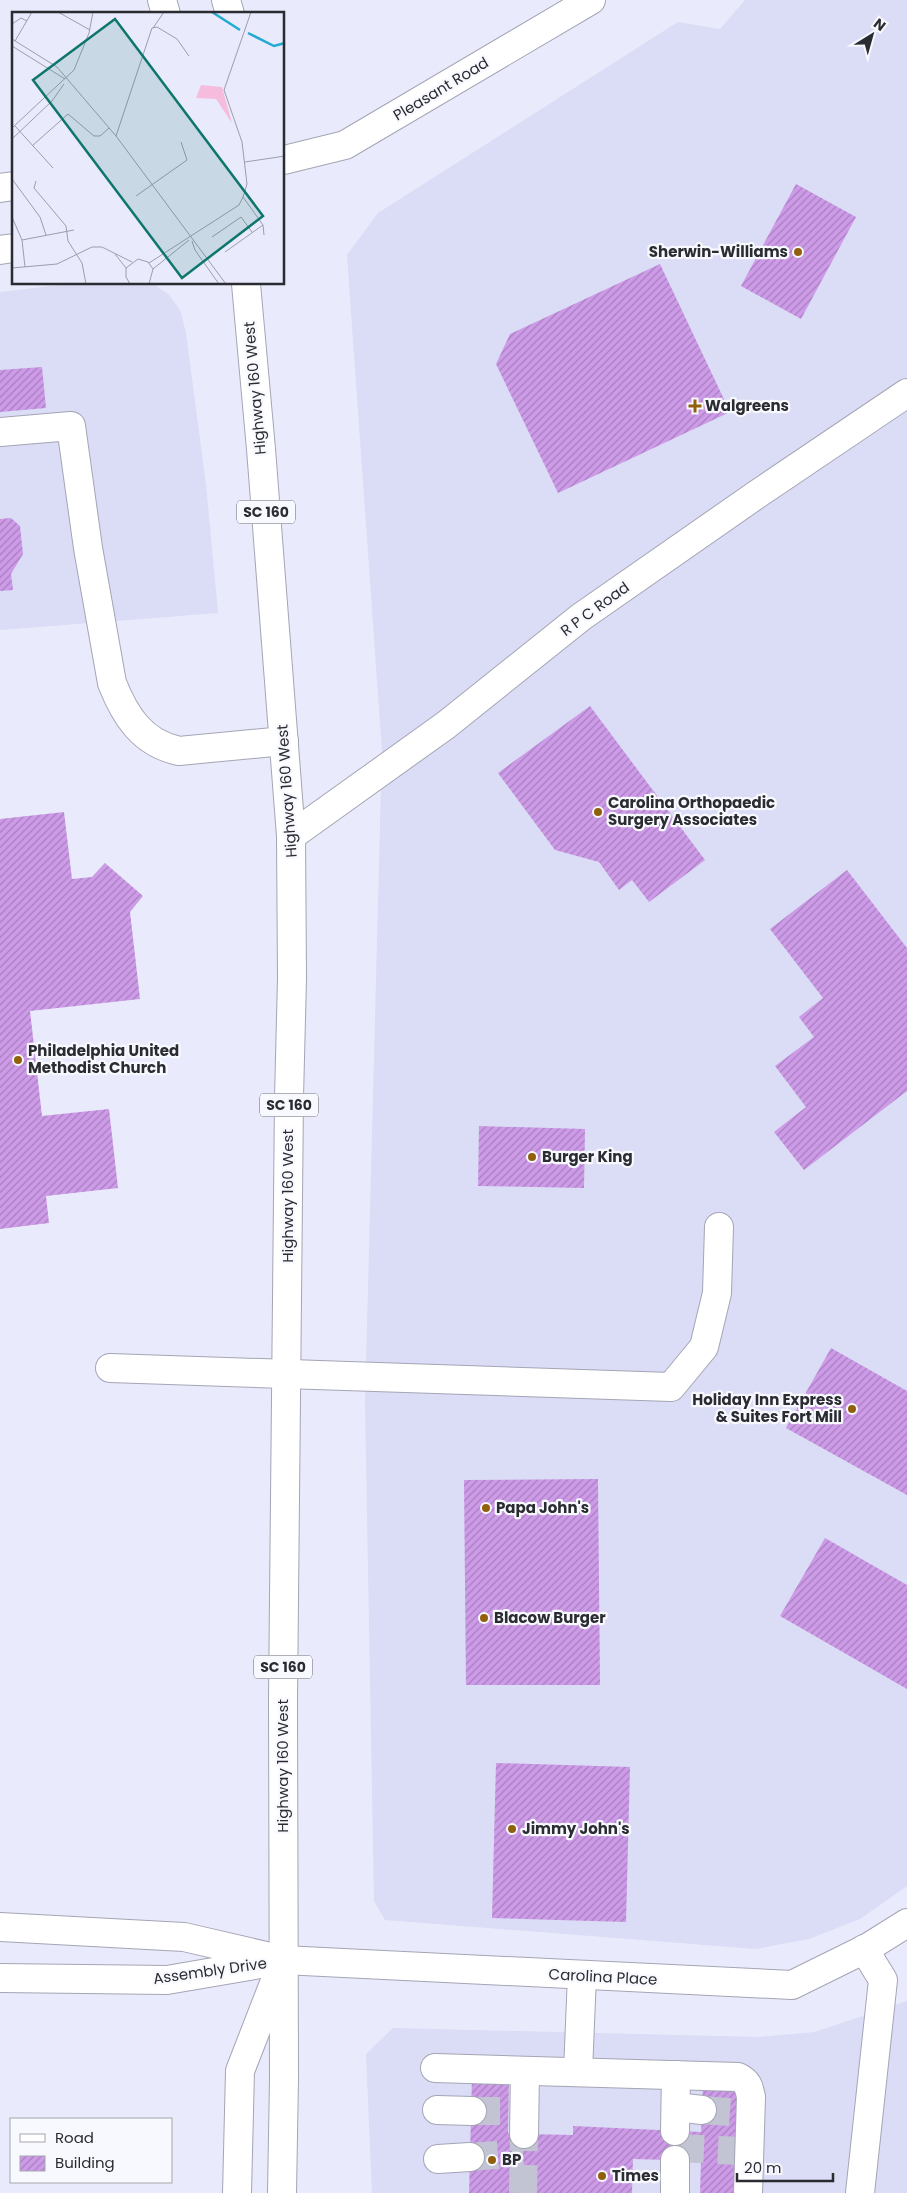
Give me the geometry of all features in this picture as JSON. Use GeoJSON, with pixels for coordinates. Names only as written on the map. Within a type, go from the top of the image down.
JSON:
{"type":"FeatureCollection","features":[{"type":"Feature","properties":{"kind":"main road","name":"Pleasant Road"},"geometry":{"type":"LineString","coordinates":[[285,160],[345,145],[591,0]]}},
{"type":"Feature","properties":{"kind":"main road","name":"Highway 160 West"},"geometry":{"type":"LineString","coordinates":[[246,285],[262,459],[291,836],[292,978],[286,1373],[282,2193]]}},
{"type":"Feature","properties":{"kind":"main road","name":"R P C Road"},"geometry":{"type":"LineString","coordinates":[[291,836],[446,725],[581,617],[756,495],[907,394]]}},
{"type":"Feature","properties":{"kind":"main road"},"geometry":{"type":"LineString","coordinates":[[0,432],[71,426],[88,548],[112,683],[120,702],[144,735],[162,748],[178,751],[208,750],[284,741]]}},
{"type":"Feature","properties":{"kind":"main road"},"geometry":{"type":"LineString","coordinates":[[110,1368],[670,1387],[704,1347],[717,1293],[719,1227]]}},
{"type":"Feature","properties":{"kind":"main road","name":"Carolina Place"},"geometry":{"type":"LineString","coordinates":[[283,1960],[792,1985],[864,1950],[907,1923]]}},
{"type":"Feature","properties":{"kind":"main road","name":"Assembly Drive"},"geometry":{"type":"LineString","coordinates":[[0,1927],[184,1937],[283,1960]]}},
{"type":"Feature","properties":{"kind":"main road"},"geometry":{"type":"LineString","coordinates":[[860,2193],[883,1980],[864,1950]]}},
{"type":"Feature","properties":{"kind":"main road","name":"Highway 160 West"},"geometry":{"type":"LineString","coordinates":[[237,2193],[240,2072],[283,1960]]}},
{"type":"Feature","properties":{"kind":"main road","name":"Assembly Drive"},"geometry":{"type":"LineString","coordinates":[[0,1978],[167,1980],[283,1960]]}},
{"type":"Feature","properties":{"kind":"main road"},"geometry":{"type":"LineString","coordinates":[[578,2072],[582,1976]]}},
{"type":"Feature","properties":{"kind":"main road"},"geometry":{"type":"LineString","coordinates":[[436,2068],[738,2077],[745,2081],[750,2088],[746,2113],[745,2151],[748,2193]]}},
{"type":"Feature","properties":{"kind":"main road"},"geometry":{"type":"LineString","coordinates":[[519,2119],[525,2071]]}},
{"type":"Feature","properties":{"kind":"main road"},"geometry":{"type":"LineString","coordinates":[[676,2075],[684,2116]]}},
{"type":"Feature","properties":{"kind":"main road"},"geometry":{"type":"LineString","coordinates":[[437,2110],[472,2111]]}},
{"type":"Feature","properties":{"kind":"main road"},"geometry":{"type":"LineString","coordinates":[[438,2159],[470,2157]]}},
{"type":"Feature","properties":{"kind":"main road"},"geometry":{"type":"LineString","coordinates":[[675,2193],[676,2160]]}},
{"type":"Feature","properties":{"kind":"shaded area"},"geometry":{"type":"Polygon","coordinates":[[[745,0],[907,0],[907,1886],[860,1919],[809,1939],[756,1949],[385,1920],[374,1901],[365,1403],[382,751],[347,255],[378,213],[678,22],[720,29],[745,0]]]}},
{"type":"Feature","properties":{"kind":"shaded area"},"geometry":{"type":"Polygon","coordinates":[[[60,285],[155,285],[169,295],[180,310],[186,333],[206,485],[218,613],[0,630],[0,292],[60,285]]]}},
{"type":"Feature","properties":{"kind":"shaded area"},"geometry":{"type":"Polygon","coordinates":[[[907,2001],[907,2193],[372,2193],[366,2054],[393,2028],[759,2037],[815,2032],[907,2001]]]}},
{"type":"Feature","properties":{"kind":"building","name":"Sherwin-Williams"},"geometry":{"type":"Polygon","coordinates":[[[796,184],[856,217],[801,319],[741,286],[796,184]]]}},
{"type":"Feature","properties":{"kind":"building","name":"Walgreens"},"geometry":{"type":"Polygon","coordinates":[[[660,264],[730,412],[558,493],[496,364],[510,334],[660,264]]]}},
{"type":"Feature","properties":{"kind":"building"},"geometry":{"type":"Polygon","coordinates":[[[42,367],[46,408],[0,412],[0,370],[42,367]]]}},
{"type":"Feature","properties":{"kind":"building"},"geometry":{"type":"Polygon","coordinates":[[[11,518],[20,526],[23,554],[11,574],[13,590],[0,591],[0,519],[11,518]]]}},
{"type":"Feature","properties":{"kind":"building","name":"Carolina Orthopaedic Surgery Associates"},"geometry":{"type":"Polygon","coordinates":[[[590,706],[705,860],[649,902],[632,880],[619,890],[599,862],[555,850],[498,773],[590,706]]]}},
{"type":"Feature","properties":{"kind":"building","name":"Philadelphia United Methodist Church"},"geometry":{"type":"Polygon","coordinates":[[[64,812],[72,879],[92,877],[105,863],[143,896],[130,912],[140,999],[30,1011],[42,1116],[109,1109],[118,1188],[46,1196],[49,1223],[0,1229],[0,819],[64,812]]]}},
{"type":"Feature","properties":{"kind":"building"},"geometry":{"type":"Polygon","coordinates":[[[847,870],[907,948],[907,1091],[804,1170],[774,1132],[806,1107],[775,1066],[814,1037],[799,1017],[823,998],[770,929],[847,870]]]}},
{"type":"Feature","properties":{"kind":"building","name":"Burger King"},"geometry":{"type":"Polygon","coordinates":[[[479,1126],[585,1129],[584,1188],[478,1186],[479,1126]]]}},
{"type":"Feature","properties":{"kind":"building","name":"Holiday Inn Express & Suites Fort Mill"},"geometry":{"type":"Polygon","coordinates":[[[831,1348],[907,1391],[907,1495],[786,1428],[831,1348]]]}},
{"type":"Feature","properties":{"kind":"building"},"geometry":{"type":"Polygon","coordinates":[[[598,1479],[600,1685],[466,1685],[464,1480],[598,1479]]]}},
{"type":"Feature","properties":{"kind":"building"},"geometry":{"type":"Polygon","coordinates":[[[825,1538],[907,1585],[907,1689],[780,1616],[825,1538]]]}},
{"type":"Feature","properties":{"kind":"building"},"geometry":{"type":"Polygon","coordinates":[[[496,1763],[630,1767],[626,1922],[492,1918],[496,1763]]]}},
{"type":"Feature","properties":{"kind":"building"},"geometry":{"type":"Polygon","coordinates":[[[472,2076],[509,2078],[508,2133],[524,2134],[573,2135],[573,2126],[701,2132],[703,2083],[742,2084],[739,2193],[700,2193],[701,2161],[633,2159],[632,2193],[469,2193],[472,2076]]]}},
{"type":"Feature","properties":{"kind":"tunnel"},"geometry":{"type":"LineString","coordinates":[[702,2110],[741,2113]]}},
{"type":"Feature","properties":{"kind":"tunnel"},"geometry":{"type":"LineString","coordinates":[[472,2111],[508,2111]]}},
{"type":"Feature","properties":{"kind":"tunnel"},"geometry":{"type":"LineString","coordinates":[[523,2193],[524,2134]]}},
{"type":"Feature","properties":{"kind":"tunnel"},"geometry":{"type":"LineString","coordinates":[[676,2148],[740,2151]]}},
{"type":"Feature","properties":{"kind":"tunnel"},"geometry":{"type":"LineString","coordinates":[[470,2157],[523,2153]]}},
{"type":"Feature","properties":{"kind":"place","name":"Sherwin-Williams"},"geometry":{"type":"Point","coordinates":[798,252]}},
{"type":"Feature","properties":{"kind":"place","name":"Walgreens"},"geometry":{"type":"Point","coordinates":[695,406]}},
{"type":"Feature","properties":{"kind":"place","name":"Carolina Orthopaedic Surgery Associates"},"geometry":{"type":"Point","coordinates":[598,812]}},
{"type":"Feature","properties":{"kind":"place","name":"Philadelphia United Methodist Church"},"geometry":{"type":"Point","coordinates":[18,1060]}},
{"type":"Feature","properties":{"kind":"place","name":"Burger King"},"geometry":{"type":"Point","coordinates":[532,1157]}},
{"type":"Feature","properties":{"kind":"place","name":"Holiday Inn Express & Suites Fort Mill"},"geometry":{"type":"Point","coordinates":[852,1409]}},
{"type":"Feature","properties":{"kind":"place","name":"Papa John's"},"geometry":{"type":"Point","coordinates":[486,1508]}},
{"type":"Feature","properties":{"kind":"place","name":"Blacow Burger"},"geometry":{"type":"Point","coordinates":[484,1618]}},
{"type":"Feature","properties":{"kind":"place","name":"Jimmy John's"},"geometry":{"type":"Point","coordinates":[512,1829]}},
{"type":"Feature","properties":{"kind":"place","name":"BP"},"geometry":{"type":"Point","coordinates":[492,2160]}},
{"type":"Feature","properties":{"kind":"place","name":"Times"},"geometry":{"type":"Point","coordinates":[602,2176]}}]}
